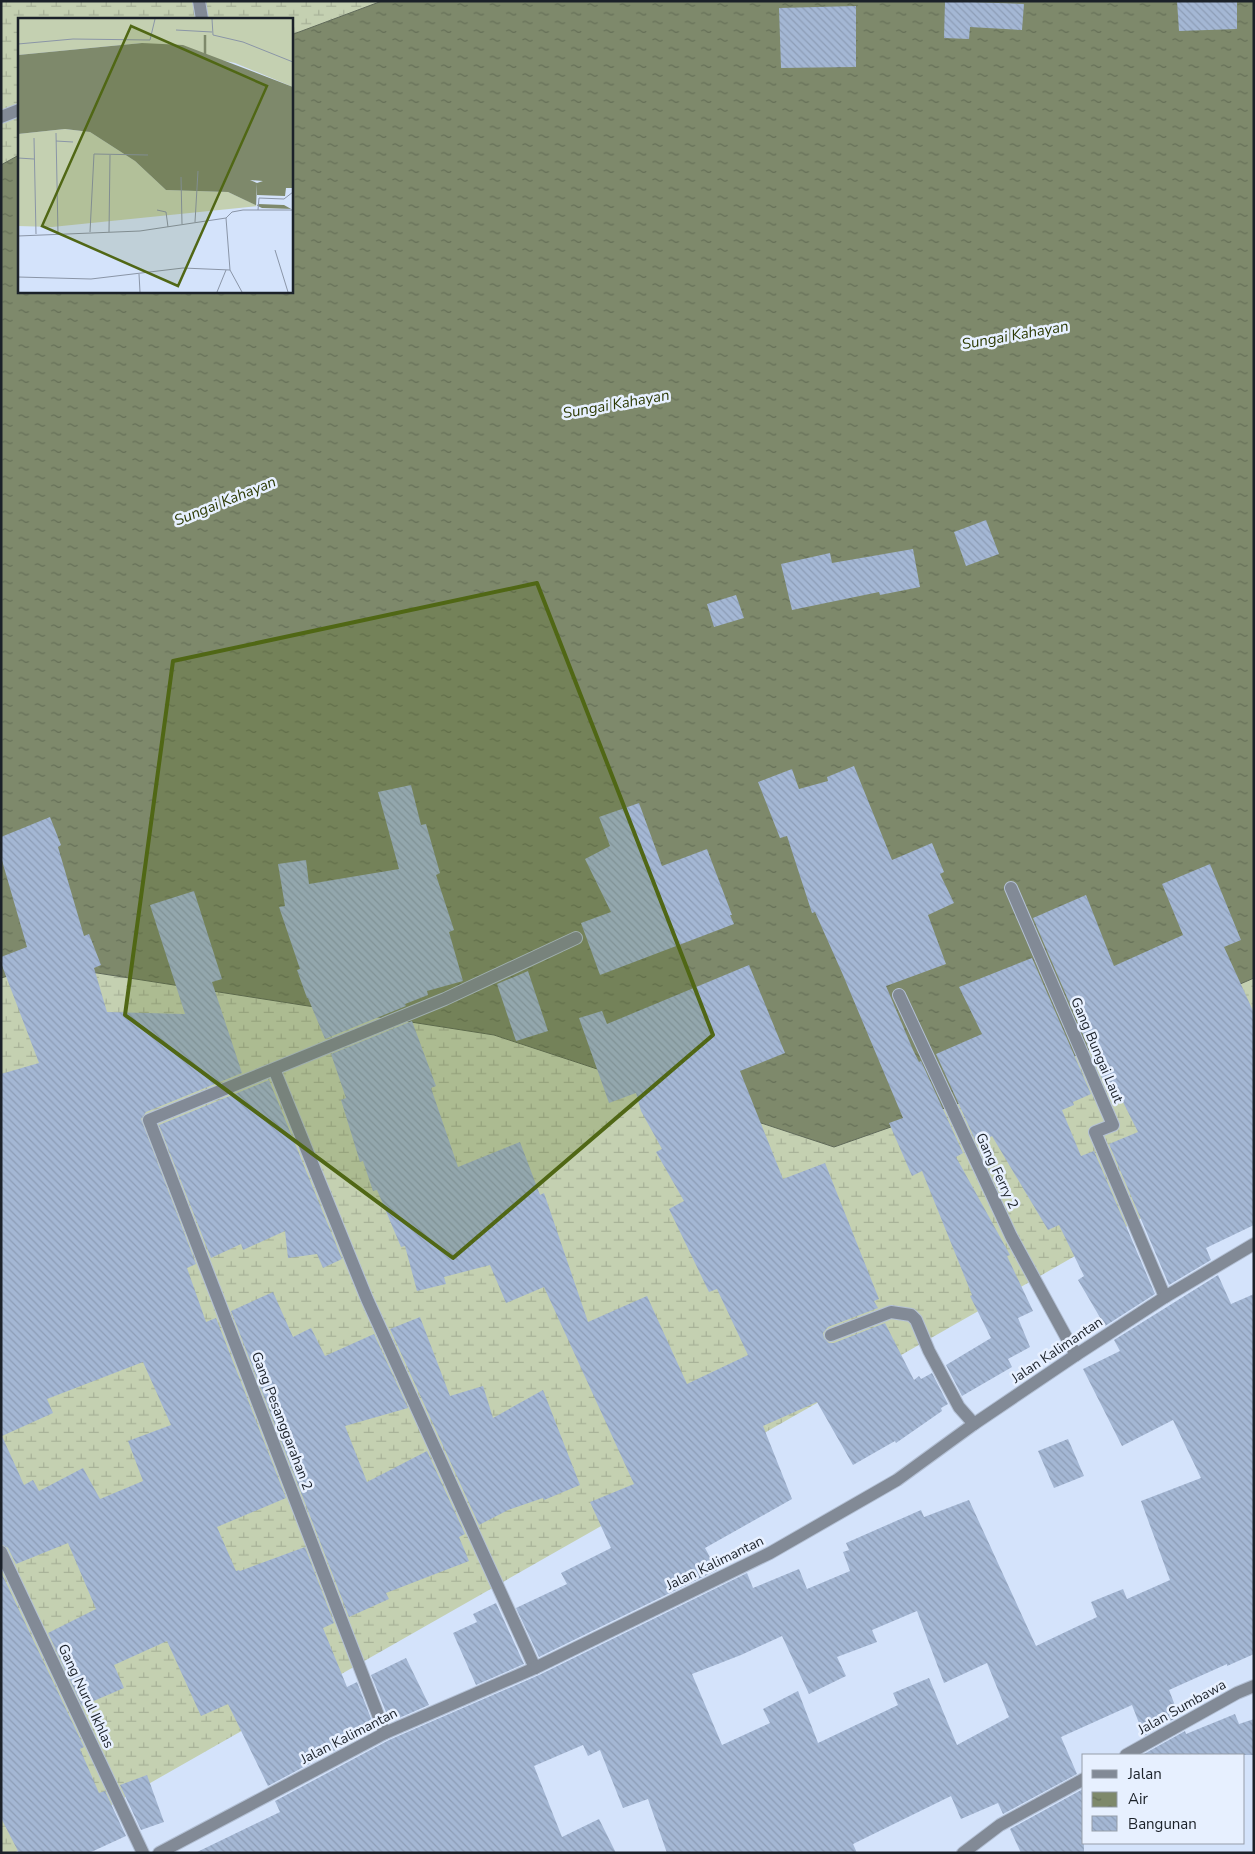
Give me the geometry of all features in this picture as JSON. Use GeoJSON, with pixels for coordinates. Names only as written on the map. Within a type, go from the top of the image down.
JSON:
{"type":"FeatureCollection","features":[{"type":"Feature","properties":{"kind":"street"},"geometry":{"type":"LineString","coordinates":[[199,1],[202,18]]}},
{"type":"Feature","properties":{"kind":"street"},"geometry":{"type":"LineString","coordinates":[[1,117],[18,110]]}},
{"type":"Feature","properties":{"kind":"street","name":"Gang Bungai Laut"},"geometry":{"type":"LineString","coordinates":[[1011,888],[1113,1125],[1095,1132],[1165,1297]]}},
{"type":"Feature","properties":{"kind":"street"},"geometry":{"type":"LineString","coordinates":[[535,1668],[367,1299],[274,1069],[445,999],[576,938]]}},
{"type":"Feature","properties":{"kind":"street","name":"Gang Ferry 2"},"geometry":{"type":"LineString","coordinates":[[899,995],[1011,1236],[1076,1355]]}},
{"type":"Feature","properties":{"kind":"street","name":"Gang Pesanggarahan 2"},"geometry":{"type":"LineString","coordinates":[[274,1069],[149,1120],[385,1733]]}},
{"type":"Feature","properties":{"kind":"street","name":"Jalan Kalimantan"},"geometry":{"type":"LineString","coordinates":[[159,1853],[385,1733],[535,1668],[770,1553],[897,1480],[974,1424],[1076,1355],[1165,1297],[1254,1244]]}},
{"type":"Feature","properties":{"kind":"street"},"geometry":{"type":"LineString","coordinates":[[831,1335],[891,1312],[911,1315],[916,1320],[959,1407],[974,1424]]}},
{"type":"Feature","properties":{"kind":"street","name":"Gang Nurul Ikhlas"},"geometry":{"type":"LineString","coordinates":[[1,1552],[143,1853]]}},
{"type":"Feature","properties":{"kind":"street","name":"Jalan Sumbawa"},"geometry":{"type":"LineString","coordinates":[[1128,1754],[1237,1693],[1254,1686]]}},
{"type":"Feature","properties":{"kind":"street"},"geometry":{"type":"LineString","coordinates":[[963,1853],[1000,1825],[1082,1780]]}},
{"type":"Feature","properties":{"kind":"highlighted area"},"geometry":{"type":"Polygon","coordinates":[[[537,583],[713,1035],[453,1258],[125,1015],[173,661],[537,583]]]}},
{"type":"Feature","properties":{"kind":"green space"},"geometry":{"type":"Polygon","coordinates":[[[1,1],[382,1],[292,35],[292,18],[18,18],[18,156],[1,165],[1,1]]]}},
{"type":"Feature","properties":{"kind":"green space"},"geometry":{"type":"Polygon","coordinates":[[[46,965],[494,1035],[834,1147],[996,1090],[1254,978],[1254,1154],[73,1827],[13,1853],[1,1853],[1,978],[46,965]]]}},
{"type":"Feature","properties":{"kind":"water","name":"Sungai Kahayan"},"geometry":{"type":"Polygon","coordinates":[[[382,1],[1254,1],[1254,978],[996,1090],[834,1147],[494,1035],[46,965],[1,978],[1,165],[18,156],[18,292],[292,292],[292,35],[382,1]]]}},
{"type":"Feature","properties":{"kind":"building"},"geometry":{"type":"Polygon","coordinates":[[[945,1],[1024,4],[1022,30],[970,27],[969,39],[944,38],[945,1]]]}},
{"type":"Feature","properties":{"kind":"building"},"geometry":{"type":"Polygon","coordinates":[[[1177,1],[1237,1],[1237,29],[1179,31],[1177,1]]]}},
{"type":"Feature","properties":{"kind":"building"},"geometry":{"type":"Polygon","coordinates":[[[856,6],[856,67],[781,68],[779,8],[856,6]]]}},
{"type":"Feature","properties":{"kind":"building"},"geometry":{"type":"Polygon","coordinates":[[[986,520],[999,554],[966,566],[954,532],[986,520]]]}},
{"type":"Feature","properties":{"kind":"building"},"geometry":{"type":"Polygon","coordinates":[[[913,549],[920,587],[880,595],[879,592],[792,610],[781,564],[830,553],[832,563],[913,549]]]}},
{"type":"Feature","properties":{"kind":"building"},"geometry":{"type":"Polygon","coordinates":[[[736,595],[744,618],[714,627],[707,604],[736,595]]]}},
{"type":"Feature","properties":{"kind":"building"},"geometry":{"type":"Polygon","coordinates":[[[854,766],[892,860],[932,843],[944,872],[940,874],[954,903],[928,915],[946,964],[886,986],[913,1050],[919,1062],[921,1061],[963,1153],[956,1157],[1010,1255],[1007,1256],[1033,1311],[1018,1318],[1030,1347],[1008,1359],[1012,1367],[962,1396],[946,1365],[991,1338],[970,1296],[972,1295],[922,1171],[912,1176],[889,1123],[903,1118],[843,975],[815,912],[812,913],[787,836],[780,838],[758,782],[792,769],[799,789],[828,781],[827,777],[854,766]]]}},
{"type":"Feature","properties":{"kind":"building"},"geometry":{"type":"Polygon","coordinates":[[[411,785],[421,825],[426,824],[440,873],[436,875],[454,930],[449,932],[463,981],[427,991],[428,995],[405,1004],[406,1006],[325,1039],[297,970],[300,969],[279,907],[285,906],[278,864],[306,860],[309,884],[399,869],[378,792],[411,785]]]}},
{"type":"Feature","properties":{"kind":"building"},"geometry":{"type":"Polygon","coordinates":[[[639,803],[662,866],[707,849],[734,924],[600,975],[581,923],[611,912],[585,859],[610,846],[599,817],[639,803]]]}},
{"type":"Feature","properties":{"kind":"building"},"geometry":{"type":"Polygon","coordinates":[[[50,817],[61,845],[58,847],[84,936],[89,934],[101,965],[94,968],[107,1012],[185,1014],[150,905],[194,891],[222,979],[212,982],[242,1073],[146,1112],[141,1119],[196,1264],[187,1268],[206,1322],[216,1318],[286,1498],[217,1527],[236,1571],[305,1547],[334,1623],[323,1628],[347,1687],[357,1682],[375,1729],[268,1786],[228,1704],[201,1716],[167,1641],[114,1665],[124,1688],[82,1706],[48,1633],[96,1609],[68,1543],[16,1564],[8,1548],[1,1544],[1,1074],[39,1063],[1,963],[1,957],[27,947],[1,857],[1,837],[50,817]],[[143,1362],[47,1399],[53,1413],[2,1436],[24,1485],[33,1480],[39,1491],[83,1468],[100,1499],[143,1481],[128,1441],[171,1425],[143,1362]]]}},
{"type":"Feature","properties":{"kind":"building"},"geometry":{"type":"Polygon","coordinates":[[[1210,864],[1241,940],[1224,947],[1254,1013],[1254,1225],[1206,1248],[1211,1260],[1169,1285],[1109,1144],[1138,1132],[1114,1084],[1106,1088],[1033,918],[1086,895],[1114,966],[1183,935],[1162,884],[1210,864]]]}},
{"type":"Feature","properties":{"kind":"building"},"geometry":{"type":"Polygon","coordinates":[[[1032,958],[1091,1094],[1073,1102],[1074,1105],[1062,1110],[1081,1156],[1094,1151],[1155,1294],[1105,1326],[1078,1280],[1084,1276],[1059,1225],[1048,1230],[992,1136],[977,1144],[936,1054],[982,1034],[959,987],[1032,958]]]}},
{"type":"Feature","properties":{"kind":"building"},"geometry":{"type":"Polygon","coordinates":[[[749,965],[785,1053],[740,1071],[783,1179],[825,1163],[879,1299],[874,1301],[878,1308],[828,1327],[823,1333],[824,1338],[829,1343],[834,1343],[885,1323],[914,1380],[919,1376],[921,1379],[932,1373],[948,1404],[941,1408],[942,1411],[896,1443],[895,1441],[853,1465],[817,1402],[763,1426],[792,1499],[705,1548],[717,1570],[539,1657],[516,1608],[567,1584],[561,1573],[611,1548],[590,1502],[634,1484],[544,1287],[506,1303],[490,1265],[444,1277],[446,1284],[417,1291],[405,1246],[401,1247],[377,1190],[373,1191],[363,1161],[360,1162],[341,1100],[346,1098],[331,1054],[412,1021],[436,1086],[431,1088],[458,1167],[520,1142],[540,1195],[544,1193],[588,1322],[647,1296],[687,1384],[748,1355],[717,1289],[709,1292],[669,1209],[684,1201],[656,1152],[662,1149],[641,1111],[636,1093],[609,1103],[579,1018],[602,1011],[607,1024],[749,965]]]}},
{"type":"Feature","properties":{"kind":"building"},"geometry":{"type":"Polygon","coordinates":[[[528,971],[548,1031],[516,1041],[497,984],[528,971]]]}},
{"type":"Feature","properties":{"kind":"building"},"geometry":{"type":"Polygon","coordinates":[[[269,1080],[342,1259],[323,1268],[317,1254],[288,1258],[285,1231],[243,1250],[241,1244],[211,1258],[159,1125],[269,1080]]]}},
{"type":"Feature","properties":{"kind":"building"},"geometry":{"type":"Polygon","coordinates":[[[1218,1275],[1231,1304],[1254,1294],[1254,1654],[1169,1690],[1179,1716],[1144,1736],[1132,1705],[1061,1737],[1077,1774],[1003,1814],[998,1803],[961,1819],[951,1796],[853,1844],[857,1853],[667,1853],[648,1799],[623,1808],[600,1750],[588,1756],[583,1745],[534,1766],[562,1837],[599,1819],[616,1853],[195,1853],[280,1812],[275,1801],[389,1740],[539,1675],[747,1573],[753,1588],[799,1569],[807,1589],[850,1571],[843,1552],[849,1550],[846,1543],[921,1510],[924,1517],[969,1500],[1036,1646],[1097,1617],[1091,1602],[1123,1589],[1127,1599],[1170,1580],[1141,1501],[1201,1478],[1173,1420],[1122,1446],[1083,1369],[1120,1351],[1114,1340],[1218,1275]],[[917,1611],[872,1630],[877,1642],[837,1657],[846,1676],[809,1694],[782,1636],[741,1655],[692,1674],[722,1745],[770,1723],[763,1709],[798,1691],[818,1743],[898,1705],[893,1693],[929,1678],[957,1745],[1009,1717],[987,1663],[944,1683],[917,1611]]]}},
{"type":"Feature","properties":{"kind":"building"},"geometry":{"type":"Polygon","coordinates":[[[273,1292],[293,1337],[311,1328],[325,1356],[374,1334],[408,1408],[345,1426],[367,1482],[427,1451],[465,1534],[459,1537],[469,1561],[386,1593],[389,1599],[349,1617],[231,1311],[273,1292]]]}},
{"type":"Feature","properties":{"kind":"building"},"geometry":{"type":"Polygon","coordinates":[[[420,1317],[450,1396],[483,1386],[493,1418],[543,1390],[580,1485],[544,1500],[543,1498],[508,1510],[479,1525],[390,1329],[420,1317]]]}},
{"type":"Feature","properties":{"kind":"building"},"geometry":{"type":"Polygon","coordinates":[[[1068,1439],[1084,1476],[1054,1488],[1038,1451],[1068,1439]]]}},
{"type":"Feature","properties":{"kind":"building"},"geometry":{"type":"Polygon","coordinates":[[[1,1572],[84,1747],[80,1749],[99,1793],[105,1791],[126,1836],[89,1853],[19,1853],[1,1818],[1,1572]]]}},
{"type":"Feature","properties":{"kind":"building"},"geometry":{"type":"Polygon","coordinates":[[[496,1603],[524,1664],[476,1685],[453,1633],[477,1622],[473,1614],[496,1603]]]}},
{"type":"Feature","properties":{"kind":"building"},"geometry":{"type":"Polygon","coordinates":[[[406,1658],[429,1705],[390,1722],[371,1675],[406,1658]]]}},
{"type":"Feature","properties":{"kind":"building"},"geometry":{"type":"Polygon","coordinates":[[[1235,1714],[1239,1724],[1254,1719],[1254,1755],[1144,1754],[1185,1731],[1186,1734],[1235,1714]]]}},
{"type":"Feature","properties":{"kind":"building"},"geometry":{"type":"Polygon","coordinates":[[[147,1775],[164,1822],[141,1830],[120,1785],[147,1775]]]}},
{"type":"Feature","properties":{"kind":"building"},"geometry":{"type":"Polygon","coordinates":[[[1082,1790],[1082,1844],[1084,1844],[1084,1853],[1021,1853],[1010,1829],[1082,1790]]]}}]}
